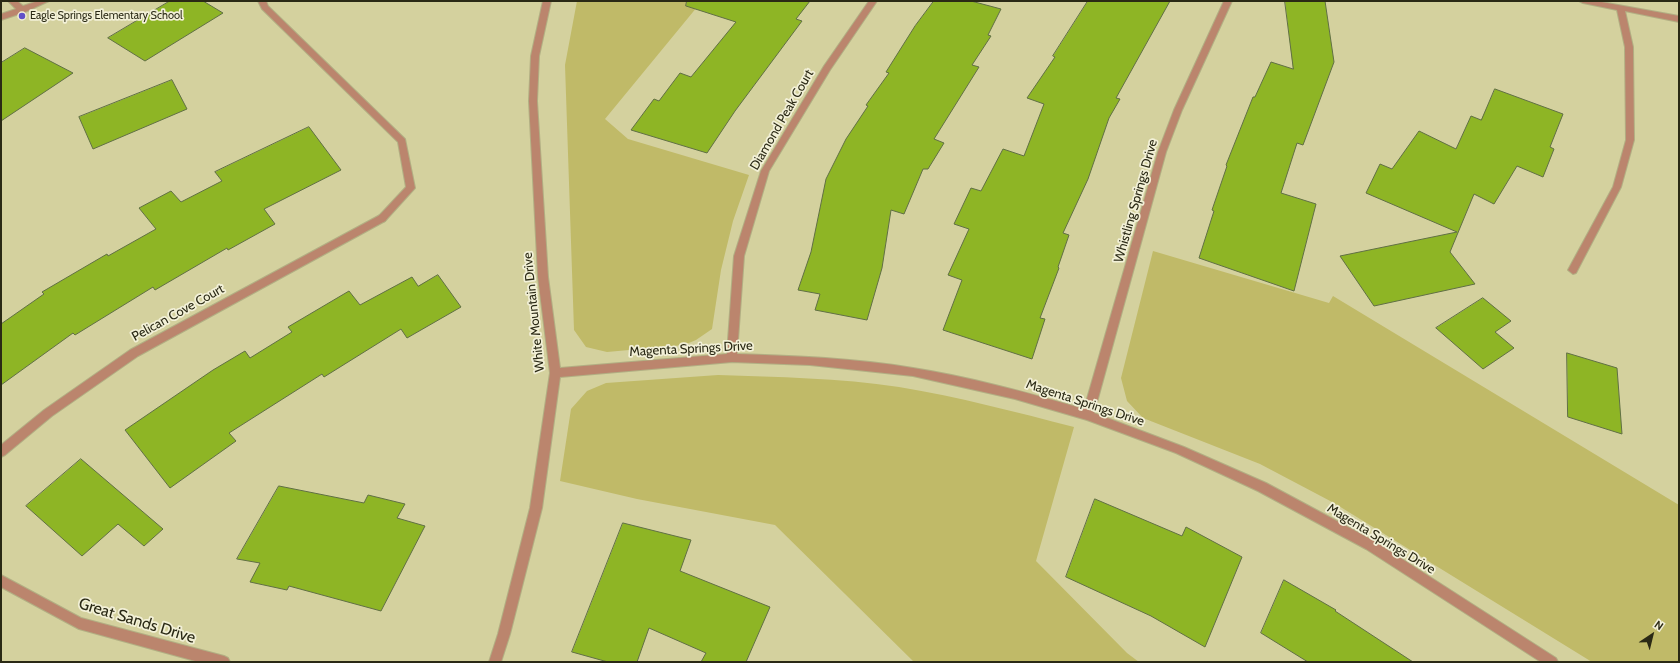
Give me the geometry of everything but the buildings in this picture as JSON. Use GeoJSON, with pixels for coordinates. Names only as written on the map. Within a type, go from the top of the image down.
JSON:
{"type":"FeatureCollection","features":[{"type":"Feature","properties":{"kind":"street"},"geometry":{"type":"LineString","coordinates":[[12,1],[22,10]]}},
{"type":"Feature","properties":{"kind":"street"},"geometry":{"type":"LineString","coordinates":[[1,17],[45,1]]}},
{"type":"Feature","properties":{"kind":"street","name":"Pelican Cove Court"},"geometry":{"type":"LineString","coordinates":[[1,452],[48,413],[134,353],[382,218],[411,188],[402,140],[265,7],[262,1]]}},
{"type":"Feature","properties":{"kind":"street","name":"White Mountain Drive"},"geometry":{"type":"LineString","coordinates":[[495,662],[504,634],[536,508],[555,373],[543,277],[533,101],[535,56],[547,1]]}},
{"type":"Feature","properties":{"kind":"street","name":"Diamond Peak Court"},"geometry":{"type":"LineString","coordinates":[[732,358],[738,256],[765,171],[828,68],[873,1]]}},
{"type":"Feature","properties":{"kind":"street","name":"Whistling Springs Drive"},"geometry":{"type":"LineString","coordinates":[[1088,415],[1162,152],[1178,110],[1228,1]]}},
{"type":"Feature","properties":{"kind":"street"},"geometry":{"type":"LineString","coordinates":[[1583,1],[1679,19]]}},
{"type":"Feature","properties":{"kind":"street"},"geometry":{"type":"LineString","coordinates":[[1573,270],[1617,187],[1630,140],[1629,47],[1620,8]]}},
{"type":"Feature","properties":{"kind":"street","name":"Magenta Springs Drive"},"geometry":{"type":"LineString","coordinates":[[555,373],[732,358],[810,361],[913,372],[1015,394],[1088,415],[1180,450],[1262,487],[1370,545],[1552,662]]}},
{"type":"Feature","properties":{"kind":"street","name":"Great Sands Drive"},"geometry":{"type":"LineString","coordinates":[[1,581],[79,623],[224,662]]}},
{"type":"Feature","properties":{"kind":"shaded area"},"geometry":{"type":"Polygon","coordinates":[[[577,1],[702,1],[605,119],[628,139],[749,175],[733,221],[721,270],[712,329],[696,340],[684,345],[607,352],[586,347],[574,330],[565,65],[577,1]]]}},
{"type":"Feature","properties":{"kind":"shaded area"},"geometry":{"type":"Polygon","coordinates":[[[1153,251],[1329,303],[1333,296],[1679,505],[1679,662],[1592,662],[1334,503],[1260,464],[1143,418],[1127,401],[1121,378],[1153,251]]]}},
{"type":"Feature","properties":{"kind":"shaded area"},"geometry":{"type":"Polygon","coordinates":[[[718,375],[786,377],[899,387],[1009,410],[1074,427],[1036,561],[1127,653],[1139,662],[914,662],[775,525],[637,499],[560,481],[571,409],[587,391],[606,383],[718,375]]]}},
{"type":"Feature","properties":{"kind":"place","name":"Eagle Springs Elementary School"},"geometry":{"type":"Point","coordinates":[22,16]}}]}
